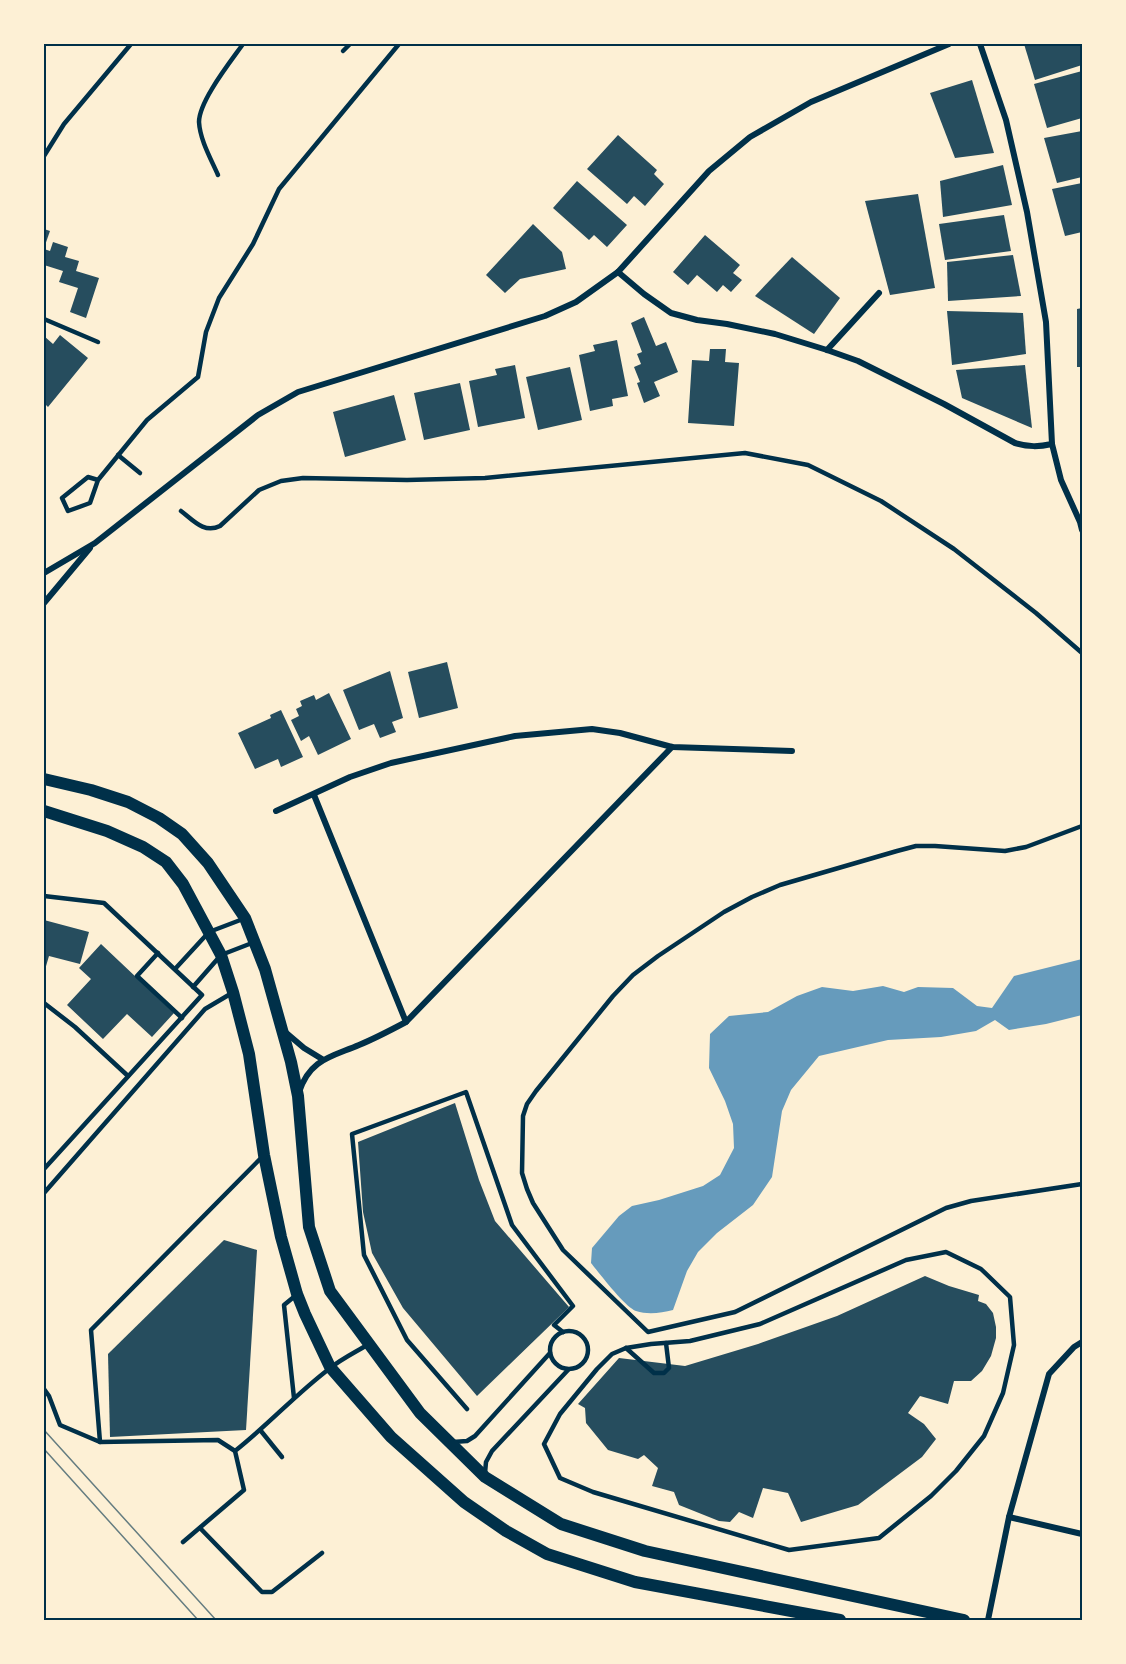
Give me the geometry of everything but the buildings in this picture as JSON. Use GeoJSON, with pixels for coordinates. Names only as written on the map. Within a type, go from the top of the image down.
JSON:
{"type":"FeatureCollection","features":[{"type":"Feature","properties":{"kind":"main road"},"geometry":{"type":"LineString","coordinates":[[44,779],[91,790],[128,802],[159,818],[182,834],[208,862],[244,918],[265,969],[291,1062],[298,1096],[309,1227],[330,1290],[420,1413],[485,1477],[561,1524],[645,1551],[964,1620]]}},
{"type":"Feature","properties":{"kind":"main road"},"geometry":{"type":"LineString","coordinates":[[44,811],[108,831],[143,847],[166,862],[183,884],[221,955],[233,992],[249,1054],[264,1155],[281,1237],[297,1294],[330,1368],[391,1437],[464,1502],[506,1531],[547,1554],[635,1582],[840,1620]]}},
{"type":"Feature","properties":{"kind":"street"},"geometry":{"type":"LineString","coordinates":[[44,573],[95,543],[258,415],[298,392],[545,316],[576,302],[618,272],[709,171],[750,137],[811,102],[949,44]]}},
{"type":"Feature","properties":{"kind":"street"},"geometry":{"type":"LineString","coordinates":[[980,44],[1006,120],[1027,212],[1046,322],[1052,444],[1061,480],[1083,530]]}},
{"type":"Feature","properties":{"kind":"street"},"geometry":{"type":"LineString","coordinates":[[618,272],[671,313],[775,334],[827,350],[858,361],[1015,443],[1027,447],[1052,444]]}},
{"type":"Feature","properties":{"kind":"street"},"geometry":{"type":"LineString","coordinates":[[827,350],[879,294]]}},
{"type":"Feature","properties":{"kind":"street"},"geometry":{"type":"LineString","coordinates":[[44,603],[95,543]]}},
{"type":"Feature","properties":{"kind":"street"},"geometry":{"type":"LineString","coordinates":[[276,811],[350,777],[392,763],[515,736],[592,729],[621,733],[672,747],[792,751]]}},
{"type":"Feature","properties":{"kind":"street"},"geometry":{"type":"LineString","coordinates":[[298,1096],[309,1071],[322,1059],[362,1044],[406,1022],[672,747]]}},
{"type":"Feature","properties":{"kind":"street"},"geometry":{"type":"LineString","coordinates":[[314,795],[406,1022]]}},
{"type":"Feature","properties":{"kind":"street"},"geometry":{"type":"LineString","coordinates":[[281,1028],[304,1048],[322,1059]]}},
{"type":"Feature","properties":{"kind":"street"},"geometry":{"type":"LineString","coordinates":[[988,1620],[1009,1517],[1049,1374],[1074,1347],[1083,1342]]}},
{"type":"Feature","properties":{"kind":"street"},"geometry":{"type":"LineString","coordinates":[[1009,1517],[1079,1533],[1083,1528]]}},
{"type":"Feature","properties":{"kind":"lane"},"geometry":{"type":"LineString","coordinates":[[44,156],[64,124],[131,44]]}},
{"type":"Feature","properties":{"kind":"lane"},"geometry":{"type":"LineString","coordinates":[[218,175],[202,137],[199,123],[200,113],[212,89],[243,44]]}},
{"type":"Feature","properties":{"kind":"lane"},"geometry":{"type":"LineString","coordinates":[[343,51],[350,44]]}},
{"type":"Feature","properties":{"kind":"lane"},"geometry":{"type":"LineString","coordinates":[[98,480],[88,477],[62,498],[68,511],[90,503],[98,480],[147,420],[198,377],[206,332],[219,298],[253,244],[279,189],[399,44]]}},
{"type":"Feature","properties":{"kind":"lane"},"geometry":{"type":"LineString","coordinates":[[44,319],[98,342]]}},
{"type":"Feature","properties":{"kind":"lane"},"geometry":{"type":"LineString","coordinates":[[181,511],[200,526],[214,529],[259,490],[292,479],[485,478],[745,453],[808,465],[881,501],[954,549],[1083,653]]}},
{"type":"Feature","properties":{"kind":"lane"},"geometry":{"type":"LineString","coordinates":[[118,455],[140,473]]}},
{"type":"Feature","properties":{"kind":"lane"},"geometry":{"type":"LineString","coordinates":[[1083,826],[1026,847],[1005,851],[935,846],[916,846],[897,850],[780,885],[724,912],[657,956],[633,975],[613,996],[536,1091],[527,1104],[523,1116],[522,1173],[533,1203],[564,1251],[648,1332],[735,1312],[946,1208],[971,1201],[1083,1184]]}},
{"type":"Feature","properties":{"kind":"lane"},"geometry":{"type":"LineString","coordinates":[[44,896],[104,903],[202,995],[44,1169]]}},
{"type":"Feature","properties":{"kind":"lane"},"geometry":{"type":"LineString","coordinates":[[174,969],[209,932],[244,918]]}},
{"type":"Feature","properties":{"kind":"lane"},"geometry":{"type":"LineString","coordinates":[[193,987],[221,955],[255,942]]}},
{"type":"Feature","properties":{"kind":"lane"},"geometry":{"type":"LineString","coordinates":[[158,953],[137,976],[182,1018]]}},
{"type":"Feature","properties":{"kind":"lane"},"geometry":{"type":"LineString","coordinates":[[44,1193],[205,1008],[233,992]]}},
{"type":"Feature","properties":{"kind":"lane"},"geometry":{"type":"LineString","coordinates":[[44,1003],[75,1027],[128,1076]]}},
{"type":"Feature","properties":{"kind":"lane"},"geometry":{"type":"LineString","coordinates":[[467,1409],[407,1340],[364,1255],[352,1134],[466,1092],[512,1225],[573,1306],[554,1325],[563,1332]]}},
{"type":"Feature","properties":{"kind":"lane"},"geometry":{"type":"LineString","coordinates":[[100,1442],[91,1330],[264,1155]]}},
{"type":"Feature","properties":{"kind":"lane"},"geometry":{"type":"LineString","coordinates":[[946,1252],[981,1269],[1010,1297],[1014,1345],[1003,1393],[984,1436],[956,1471],[931,1496],[879,1538],[789,1550],[593,1492],[560,1478],[544,1444],[560,1414],[612,1354],[626,1348],[666,1343],[690,1341],[760,1324],[906,1260],[946,1252]]}},
{"type":"Feature","properties":{"kind":"lane"},"geometry":{"type":"LineString","coordinates":[[294,1398],[284,1305],[297,1294]]}},
{"type":"Feature","properties":{"kind":"lane"},"geometry":{"type":"LineString","coordinates":[[570,1331],[582,1335],[588,1347],[586,1360],[575,1369],[568,1370],[556,1365],[550,1353],[552,1340],[563,1332],[570,1331]]}},
{"type":"Feature","properties":{"kind":"lane"},"geometry":{"type":"LineString","coordinates":[[626,1348],[654,1373],[664,1373],[669,1368],[666,1343]]}},
{"type":"Feature","properties":{"kind":"lane"},"geometry":{"type":"LineString","coordinates":[[235,1451],[261,1431],[294,1398],[330,1368],[369,1344]]}},
{"type":"Feature","properties":{"kind":"lane"},"geometry":{"type":"LineString","coordinates":[[450,1443],[467,1441],[475,1436],[550,1353]]}},
{"type":"Feature","properties":{"kind":"lane"},"geometry":{"type":"LineString","coordinates":[[586,1360],[597,1369]]}},
{"type":"Feature","properties":{"kind":"lane"},"geometry":{"type":"LineString","coordinates":[[485,1477],[486,1462],[492,1451],[568,1370]]}},
{"type":"Feature","properties":{"kind":"lane"},"geometry":{"type":"LineString","coordinates":[[44,1389],[60,1425],[100,1442],[218,1440],[235,1451],[244,1490],[183,1542]]}},
{"type":"Feature","properties":{"kind":"lane"},"geometry":{"type":"LineString","coordinates":[[261,1431],[282,1457]]}},
{"type":"Feature","properties":{"kind":"lane"},"geometry":{"type":"LineString","coordinates":[[200,1527],[262,1592],[272,1592],[322,1553]]}},
{"type":"Feature","properties":{"kind":"water"},"geometry":{"type":"Polygon","coordinates":[[[1082,959],[1082,1015],[1009,1030],[995,1020],[976,1031],[941,1037],[888,1040],[819,1056],[791,1090],[782,1111],[772,1177],[753,1205],[717,1233],[698,1252],[687,1271],[673,1310],[654,1313],[636,1311],[619,1297],[591,1263],[592,1248],[619,1216],[632,1206],[703,1186],[720,1175],[734,1148],[733,1124],[709,1068],[710,1034],[729,1016],[768,1012],[797,996],[822,987],[853,991],[883,986],[904,992],[918,987],[953,988],[977,1006],[992,1008],[1014,976],[1082,959]]]}},
{"type":"Feature","properties":{"kind":"tram line"},"geometry":{"type":"LineString","coordinates":[[44,1430],[216,1620]]}},
{"type":"Feature","properties":{"kind":"tram line"},"geometry":{"type":"LineString","coordinates":[[44,1449],[198,1620]]}}]}
